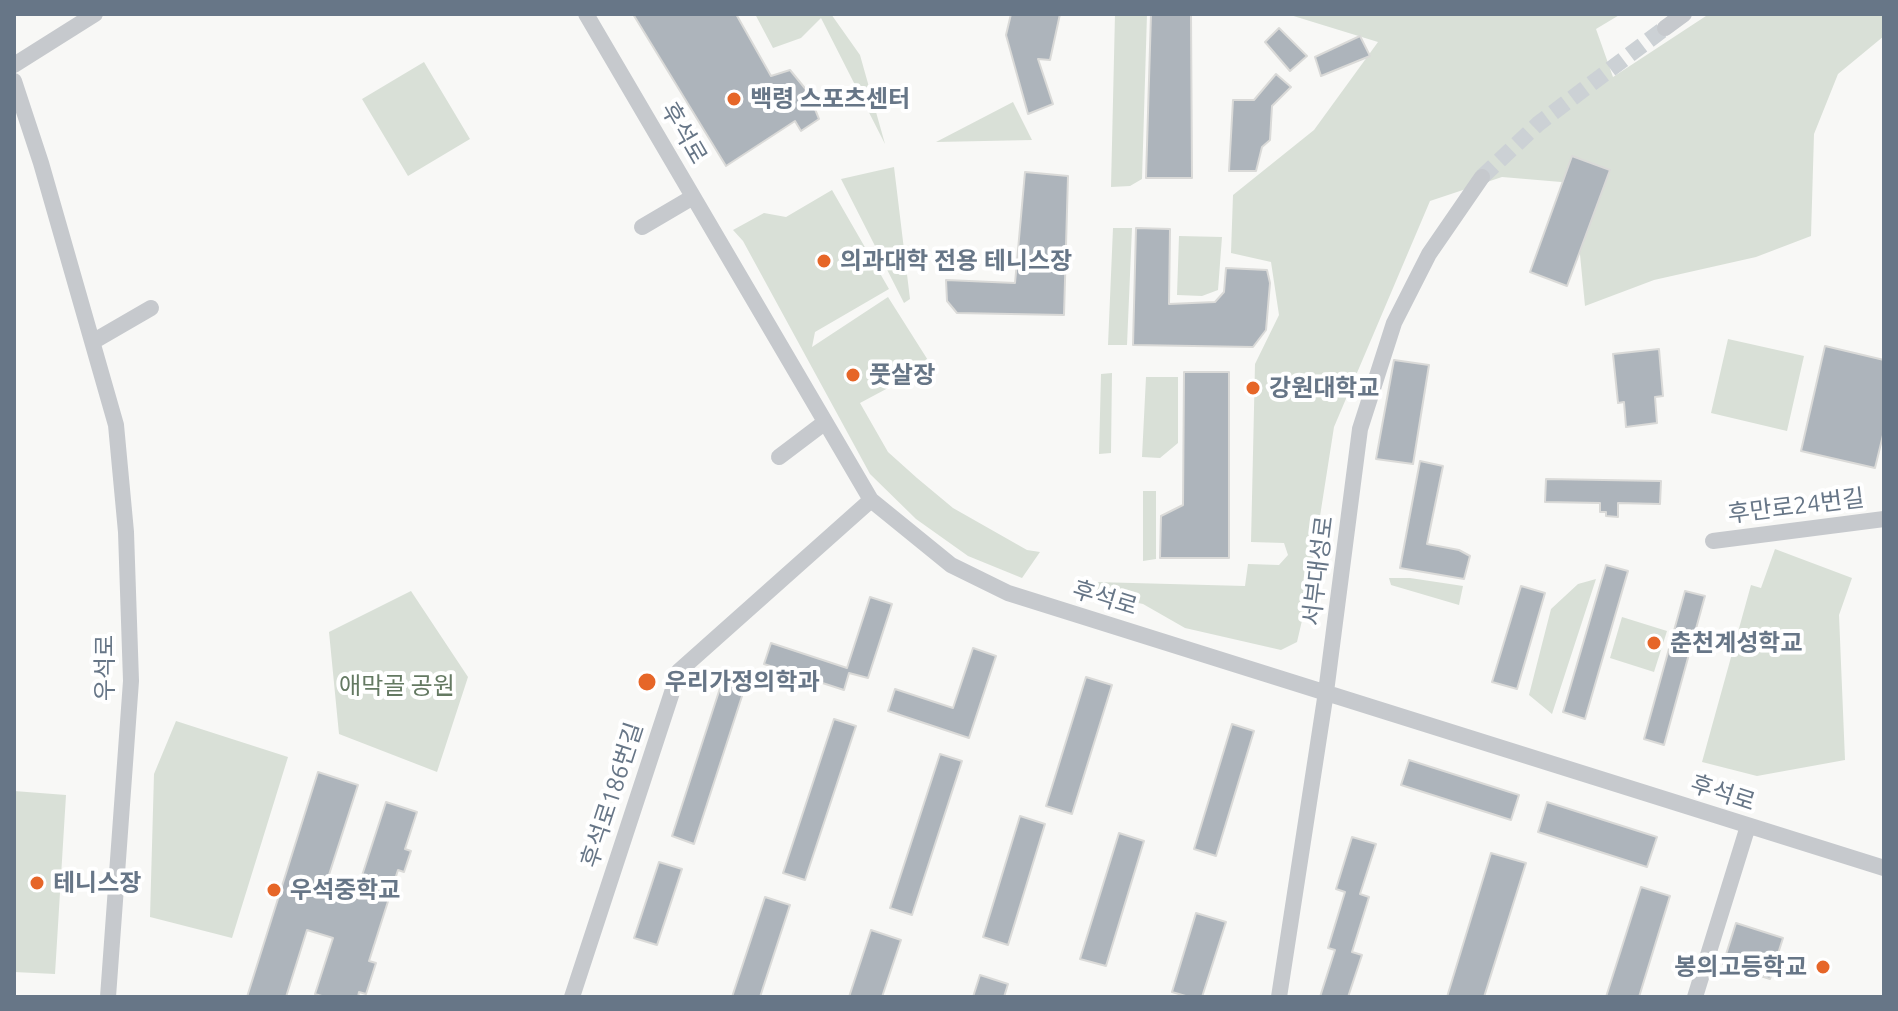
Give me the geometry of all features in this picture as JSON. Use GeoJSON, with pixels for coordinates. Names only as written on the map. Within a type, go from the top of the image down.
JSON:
{"type":"FeatureCollection","features":[{"type":"Feature","properties":{"kind":"street"},"geometry":{"type":"LineString","coordinates":[[14,65],[95,14]]}},
{"type":"Feature","properties":{"kind":"street","name":"후석로"},"geometry":{"type":"LineString","coordinates":[[586,14],[871,500],[951,565],[1008,593],[1884,868]]}},
{"type":"Feature","properties":{"kind":"street"},"geometry":{"type":"LineString","coordinates":[[1665,28],[1684,14]]}},
{"type":"Feature","properties":{"kind":"street","name":"우석로"},"geometry":{"type":"LineString","coordinates":[[14,81],[94,341],[116,425],[126,532],[131,681],[108,997]]}},
{"type":"Feature","properties":{"kind":"street","name":"서부대성로"},"geometry":{"type":"LineString","coordinates":[[1279,997],[1326,692],[1360,429],[1394,323],[1429,254],[1482,177]]}},
{"type":"Feature","properties":{"kind":"street"},"geometry":{"type":"LineString","coordinates":[[642,227],[693,197]]}},
{"type":"Feature","properties":{"kind":"street"},"geometry":{"type":"LineString","coordinates":[[94,341],[151,308]]}},
{"type":"Feature","properties":{"kind":"street"},"geometry":{"type":"LineString","coordinates":[[779,457],[824,423]]}},
{"type":"Feature","properties":{"kind":"street","name":"후석로186번길"},"geometry":{"type":"LineString","coordinates":[[572,997],[679,671],[871,500]]}},
{"type":"Feature","properties":{"kind":"street","name":"후만로24번길"},"geometry":{"type":"LineString","coordinates":[[1713,541],[1884,519]]}},
{"type":"Feature","properties":{"kind":"street"},"geometry":{"type":"LineString","coordinates":[[1695,997],[1748,826]]}},
{"type":"Feature","properties":{"kind":"green space"},"geometry":{"type":"Polygon","coordinates":[[[755,14],[831,14],[860,55],[885,144],[821,18],[801,38],[773,48],[755,14]]]}},
{"type":"Feature","properties":{"kind":"green space"},"geometry":{"type":"Polygon","coordinates":[[[1115,14],[1147,14],[1142,179],[1130,186],[1111,187],[1115,14]]]}},
{"type":"Feature","properties":{"kind":"green space"},"geometry":{"type":"Polygon","coordinates":[[[1287,14],[1621,14],[1596,29],[1613,77],[1709,14],[1884,14],[1884,36],[1838,74],[1814,134],[1811,236],[1756,257],[1654,280],[1585,306],[1573,183],[1502,177],[1430,201],[1334,427],[1307,599],[1297,642],[1281,650],[1185,628],[1143,604],[1071,588],[1095,582],[1245,586],[1248,564],[1279,565],[1288,555],[1284,543],[1251,542],[1255,364],[1279,315],[1271,262],[1231,253],[1233,195],[1314,130],[1378,42],[1287,14]]]}},
{"type":"Feature","properties":{"kind":"green space"},"geometry":{"type":"Polygon","coordinates":[[[424,62],[470,139],[408,176],[362,99],[424,62]]]}},
{"type":"Feature","properties":{"kind":"green space"},"geometry":{"type":"Polygon","coordinates":[[[1013,102],[1032,140],[936,142],[1013,102]]]}},
{"type":"Feature","properties":{"kind":"green space"},"geometry":{"type":"Polygon","coordinates":[[[894,167],[910,299],[904,303],[841,179],[894,167]]]}},
{"type":"Feature","properties":{"kind":"green space"},"geometry":{"type":"Polygon","coordinates":[[[832,190],[889,289],[815,332],[812,347],[888,297],[931,365],[860,403],[888,452],[953,508],[1027,550],[1040,552],[1022,578],[968,556],[916,519],[870,474],[743,241],[733,230],[764,213],[786,217],[832,190]]]}},
{"type":"Feature","properties":{"kind":"green space"},"geometry":{"type":"Polygon","coordinates":[[[1113,228],[1132,228],[1127,345],[1108,345],[1113,228]]]}},
{"type":"Feature","properties":{"kind":"green space"},"geometry":{"type":"Polygon","coordinates":[[[1179,236],[1222,237],[1218,290],[1202,296],[1177,295],[1179,236]]]}},
{"type":"Feature","properties":{"kind":"green space"},"geometry":{"type":"Polygon","coordinates":[[[1728,339],[1804,356],[1787,431],[1711,413],[1728,339]]]}},
{"type":"Feature","properties":{"kind":"green space"},"geometry":{"type":"Polygon","coordinates":[[[1112,373],[1111,453],[1099,454],[1101,374],[1112,373]]]}},
{"type":"Feature","properties":{"kind":"green space"},"geometry":{"type":"Polygon","coordinates":[[[1146,377],[1178,377],[1178,443],[1160,458],[1142,457],[1146,377]]]}},
{"type":"Feature","properties":{"kind":"green space"},"geometry":{"type":"Polygon","coordinates":[[[1143,491],[1156,491],[1156,559],[1143,561],[1143,491]]]}},
{"type":"Feature","properties":{"kind":"green space"},"geometry":{"type":"Polygon","coordinates":[[[1775,549],[1852,578],[1839,615],[1845,760],[1757,776],[1702,762],[1751,585],[1761,588],[1775,549]]]}},
{"type":"Feature","properties":{"kind":"green space"},"geometry":{"type":"Polygon","coordinates":[[[1389,578],[1463,586],[1459,605],[1391,585],[1389,578]]]}},
{"type":"Feature","properties":{"kind":"green space"},"geometry":{"type":"Polygon","coordinates":[[[1596,579],[1552,714],[1529,695],[1551,609],[1578,584],[1596,579]]]}},
{"type":"Feature","properties":{"kind":"green space","name":"애막골 공원"},"geometry":{"type":"Polygon","coordinates":[[[411,591],[468,677],[437,772],[339,734],[329,632],[411,591]]]}},
{"type":"Feature","properties":{"kind":"green space"},"geometry":{"type":"Polygon","coordinates":[[[1622,617],[1667,631],[1654,672],[1610,658],[1622,617]]]}},
{"type":"Feature","properties":{"kind":"green space"},"geometry":{"type":"Polygon","coordinates":[[[176,721],[288,757],[232,938],[150,917],[154,774],[176,721]]]}},
{"type":"Feature","properties":{"kind":"green space","name":"테니스장"},"geometry":{"type":"Polygon","coordinates":[[[14,791],[66,795],[55,974],[14,972],[14,791]]]}},
{"type":"Feature","properties":{"kind":"building","name":"백령 스포츠센터"},"geometry":{"type":"Polygon","coordinates":[[[633,14],[736,14],[771,76],[790,70],[808,92],[819,119],[801,131],[795,121],[726,166],[633,14]]]}},
{"type":"Feature","properties":{"kind":"building"},"geometry":{"type":"Polygon","coordinates":[[[1011,14],[1060,14],[1050,60],[1038,59],[1053,104],[1028,114],[1006,35],[1011,14]]]}},
{"type":"Feature","properties":{"kind":"building"},"geometry":{"type":"Polygon","coordinates":[[[1151,14],[1191,14],[1192,178],[1146,178],[1151,14]]]}},
{"type":"Feature","properties":{"kind":"building"},"geometry":{"type":"Polygon","coordinates":[[[1279,28],[1307,56],[1290,71],[1265,42],[1279,28]]]}},
{"type":"Feature","properties":{"kind":"building"},"geometry":{"type":"Polygon","coordinates":[[[1360,36],[1370,56],[1321,76],[1315,57],[1360,36]]]}},
{"type":"Feature","properties":{"kind":"building"},"geometry":{"type":"Polygon","coordinates":[[[1276,74],[1291,87],[1272,106],[1270,140],[1262,147],[1256,171],[1229,171],[1233,100],[1254,100],[1276,74]]]}},
{"type":"Feature","properties":{"kind":"building"},"geometry":{"type":"Polygon","coordinates":[[[1572,156],[1610,170],[1567,286],[1530,272],[1572,156]]]}},
{"type":"Feature","properties":{"kind":"building"},"geometry":{"type":"Polygon","coordinates":[[[1025,172],[1068,176],[1064,315],[957,313],[947,301],[946,280],[1015,283],[1025,172]]]}},
{"type":"Feature","properties":{"kind":"building"},"geometry":{"type":"Polygon","coordinates":[[[1136,228],[1170,229],[1169,304],[1215,302],[1224,292],[1226,268],[1267,270],[1270,283],[1266,330],[1253,347],[1133,345],[1136,228]]]}},
{"type":"Feature","properties":{"kind":"building"},"geometry":{"type":"Polygon","coordinates":[[[1825,346],[1884,360],[1884,431],[1875,468],[1801,451],[1825,346]]]}},
{"type":"Feature","properties":{"kind":"building"},"geometry":{"type":"Polygon","coordinates":[[[1659,349],[1663,396],[1655,397],[1657,423],[1626,427],[1624,402],[1618,403],[1613,354],[1659,349]]]}},
{"type":"Feature","properties":{"kind":"building"},"geometry":{"type":"Polygon","coordinates":[[[1394,360],[1429,365],[1413,464],[1376,459],[1394,360]]]}},
{"type":"Feature","properties":{"kind":"building"},"geometry":{"type":"Polygon","coordinates":[[[1184,372],[1229,372],[1229,558],[1160,558],[1161,516],[1183,505],[1184,372]]]}},
{"type":"Feature","properties":{"kind":"building"},"geometry":{"type":"Polygon","coordinates":[[[1420,461],[1443,466],[1427,544],[1459,550],[1470,556],[1464,579],[1400,568],[1420,461]]]}},
{"type":"Feature","properties":{"kind":"building"},"geometry":{"type":"Polygon","coordinates":[[[1546,479],[1661,481],[1660,504],[1618,503],[1618,517],[1606,516],[1606,512],[1600,512],[1600,503],[1545,502],[1546,479]]]}},
{"type":"Feature","properties":{"kind":"building"},"geometry":{"type":"Polygon","coordinates":[[[1606,565],[1628,571],[1585,719],[1563,712],[1606,565]]]}},
{"type":"Feature","properties":{"kind":"building"},"geometry":{"type":"Polygon","coordinates":[[[1521,586],[1545,593],[1517,689],[1492,682],[1521,586]]]}},
{"type":"Feature","properties":{"kind":"building"},"geometry":{"type":"Polygon","coordinates":[[[1685,591],[1705,596],[1664,745],[1644,739],[1685,591]]]}},
{"type":"Feature","properties":{"kind":"building"},"geometry":{"type":"Polygon","coordinates":[[[870,597],[892,604],[868,678],[849,673],[844,690],[764,664],[771,643],[847,668],[870,597]]]}},
{"type":"Feature","properties":{"kind":"building"},"geometry":{"type":"Polygon","coordinates":[[[973,648],[996,656],[969,738],[888,711],[895,689],[953,708],[973,648]]]}},
{"type":"Feature","properties":{"kind":"building"},"geometry":{"type":"Polygon","coordinates":[[[1086,677],[1112,685],[1072,814],[1046,806],[1086,677]]]}},
{"type":"Feature","properties":{"kind":"building"},"geometry":{"type":"Polygon","coordinates":[[[722,682],[744,690],[694,844],[672,836],[722,682]]]}},
{"type":"Feature","properties":{"kind":"building"},"geometry":{"type":"Polygon","coordinates":[[[834,719],[856,726],[805,880],[783,873],[834,719]]]}},
{"type":"Feature","properties":{"kind":"building"},"geometry":{"type":"Polygon","coordinates":[[[1232,724],[1254,731],[1216,856],[1194,849],[1232,724]]]}},
{"type":"Feature","properties":{"kind":"building"},"geometry":{"type":"Polygon","coordinates":[[[940,754],[962,761],[912,915],[890,908],[940,754]]]}},
{"type":"Feature","properties":{"kind":"building"},"geometry":{"type":"Polygon","coordinates":[[[1409,760],[1519,795],[1511,820],[1401,785],[1409,760]]]}},
{"type":"Feature","properties":{"kind":"building"},"geometry":{"type":"Polygon","coordinates":[[[318,772],[358,785],[326,884],[356,894],[386,802],[417,812],[405,849],[411,851],[404,872],[398,870],[369,961],[376,963],[366,994],[359,992],[358,997],[325,997],[315,994],[333,938],[307,930],[286,997],[247,997],[318,772]]]}},
{"type":"Feature","properties":{"kind":"building"},"geometry":{"type":"Polygon","coordinates":[[[1547,802],[1657,837],[1647,867],[1538,832],[1547,802]]]}},
{"type":"Feature","properties":{"kind":"building"},"geometry":{"type":"Polygon","coordinates":[[[1020,816],[1045,824],[1008,945],[983,937],[1020,816]]]}},
{"type":"Feature","properties":{"kind":"building"},"geometry":{"type":"Polygon","coordinates":[[[1119,833],[1144,841],[1106,966],[1080,959],[1119,833]]]}},
{"type":"Feature","properties":{"kind":"building"},"geometry":{"type":"Polygon","coordinates":[[[1352,837],[1376,844],[1360,894],[1369,897],[1352,952],[1362,955],[1348,997],[1320,997],[1335,950],[1328,948],[1345,892],[1336,889],[1352,837]]]}},
{"type":"Feature","properties":{"kind":"building"},"geometry":{"type":"Polygon","coordinates":[[[1491,853],[1526,863],[1484,997],[1447,997],[1491,853]]]}},
{"type":"Feature","properties":{"kind":"building"},"geometry":{"type":"Polygon","coordinates":[[[659,862],[682,869],[657,945],[634,938],[659,862]]]}},
{"type":"Feature","properties":{"kind":"building"},"geometry":{"type":"Polygon","coordinates":[[[1641,887],[1670,896],[1639,997],[1606,997],[1641,887]]]}},
{"type":"Feature","properties":{"kind":"building"},"geometry":{"type":"Polygon","coordinates":[[[765,897],[790,905],[760,997],[732,997],[765,897]]]}},
{"type":"Feature","properties":{"kind":"building"},"geometry":{"type":"Polygon","coordinates":[[[1196,913],[1226,922],[1202,997],[1189,997],[1172,992],[1196,913]]]}},
{"type":"Feature","properties":{"kind":"building"},"geometry":{"type":"Polygon","coordinates":[[[1736,923],[1783,938],[1770,979],[1723,964],[1736,923]]]}},
{"type":"Feature","properties":{"kind":"building"},"geometry":{"type":"Polygon","coordinates":[[[871,930],[901,940],[882,997],[849,997],[871,930]]]}},
{"type":"Feature","properties":{"kind":"building"},"geometry":{"type":"Polygon","coordinates":[[[980,975],[1008,984],[1004,997],[973,997],[980,975]]]}},
{"type":"Feature","properties":{"kind":"tunnel"},"geometry":{"type":"LineString","coordinates":[[1482,177],[1538,124],[1665,28]]}},
{"type":"Feature","properties":{"kind":"place","name":"백령 스포츠센터"},"geometry":{"type":"Point","coordinates":[734,99]}},
{"type":"Feature","properties":{"kind":"place","name":"의과대학 전용 테니스장"},"geometry":{"type":"Point","coordinates":[824,261]}},
{"type":"Feature","properties":{"kind":"place","name":"풋살장"},"geometry":{"type":"Point","coordinates":[853,375]}},
{"type":"Feature","properties":{"kind":"place","name":"강원대학교"},"geometry":{"type":"Point","coordinates":[1253,388]}},
{"type":"Feature","properties":{"kind":"place","name":"춘천계성학교"},"geometry":{"type":"Point","coordinates":[1654,643]}},
{"type":"Feature","properties":{"kind":"place","name":"우리가정의학과"},"geometry":{"type":"Point","coordinates":[647,682]}},
{"type":"Feature","properties":{"kind":"place","name":"테니스장"},"geometry":{"type":"Point","coordinates":[37,883]}},
{"type":"Feature","properties":{"kind":"place","name":"우석중학교"},"geometry":{"type":"Point","coordinates":[274,890]}},
{"type":"Feature","properties":{"kind":"place","name":"봉의고등학교"},"geometry":{"type":"Point","coordinates":[1823,967]}}]}
